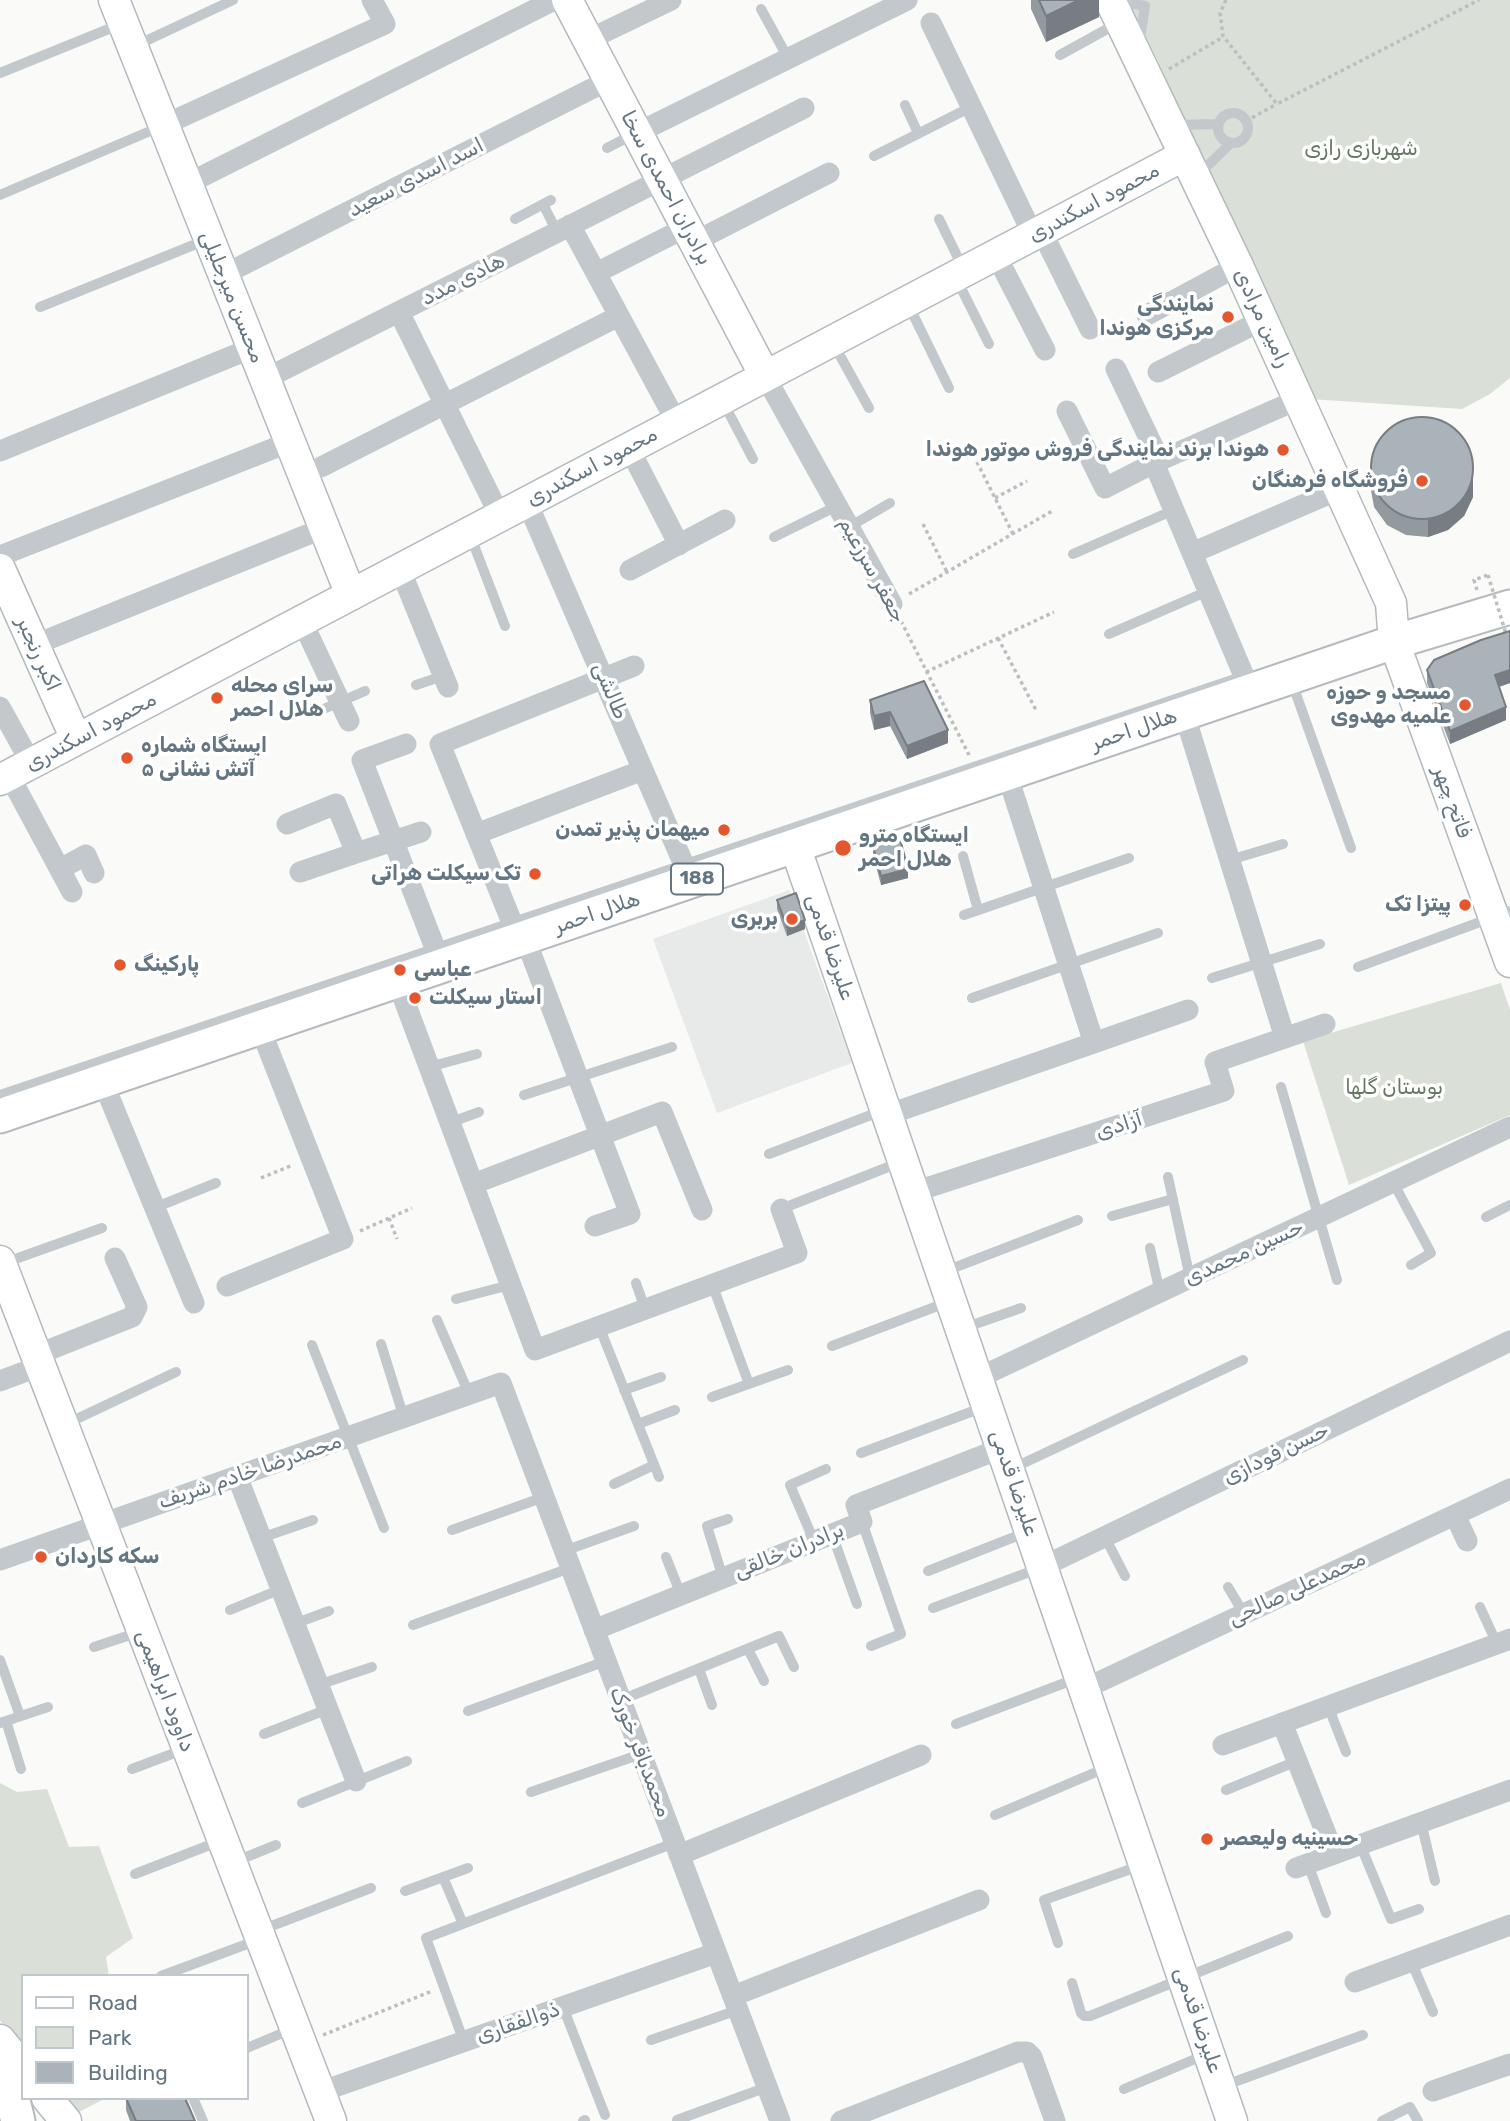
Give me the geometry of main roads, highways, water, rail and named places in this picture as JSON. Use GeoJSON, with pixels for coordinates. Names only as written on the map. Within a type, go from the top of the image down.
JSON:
{"type":"FeatureCollection","features":[{"type":"Feature","properties":{"kind":"main road","name":"هلال احمر"},"geometry":{"type":"LineString","coordinates":[[0,1116],[397,981],[439,957],[519,933],[687,873],[795,846],[1290,677],[1394,630],[1509,623]]}},
{"type":"Feature","properties":{"kind":"main road"},"geometry":{"type":"LineString","coordinates":[[0,2064],[9,2085],[18,2121]]}},
{"type":"Feature","properties":{"kind":"place","name":"نمایندگی مرکزی هوندا"},"geometry":{"type":"Point","coordinates":[1228,317]}},
{"type":"Feature","properties":{"kind":"place","name":"هوندا برند نمایندگی فروش موتور هوندا"},"geometry":{"type":"Point","coordinates":[1283,450]}},
{"type":"Feature","properties":{"kind":"place","name":"فروشگاه فرهنگان"},"geometry":{"type":"Point","coordinates":[1422,481]}},
{"type":"Feature","properties":{"kind":"place","name":"سرای محله هلال احمر"},"geometry":{"type":"Point","coordinates":[217,698]}},
{"type":"Feature","properties":{"kind":"place","name":"مسجد و حوزه علمیه مهدوی"},"geometry":{"type":"Point","coordinates":[1465,705]}},
{"type":"Feature","properties":{"kind":"place","name":"ایستگاه شماره ۵ آتش نشانی"},"geometry":{"type":"Point","coordinates":[127,758]}},
{"type":"Feature","properties":{"kind":"place","name":"میهمان پذیر تمدن"},"geometry":{"type":"Point","coordinates":[724,830]}},
{"type":"Feature","properties":{"kind":"place","name":"ایستگاه مترو هلال احمر"},"geometry":{"type":"Point","coordinates":[843,848]}},
{"type":"Feature","properties":{"kind":"place","name":"تک سیکلت هراتی"},"geometry":{"type":"Point","coordinates":[535,874]}},
{"type":"Feature","properties":{"kind":"place","name":"پیتزا تک"},"geometry":{"type":"Point","coordinates":[1465,905]}},
{"type":"Feature","properties":{"kind":"place","name":"بربری"},"geometry":{"type":"Point","coordinates":[792,919]}},
{"type":"Feature","properties":{"kind":"place","name":"پارکینگ"},"geometry":{"type":"Point","coordinates":[120,965]}},
{"type":"Feature","properties":{"kind":"place","name":"عباسی"},"geometry":{"type":"Point","coordinates":[400,970]}},
{"type":"Feature","properties":{"kind":"place","name":"استار سیکلت"},"geometry":{"type":"Point","coordinates":[415,998]}},
{"type":"Feature","properties":{"kind":"place","name":"سکه کاردان"},"geometry":{"type":"Point","coordinates":[41,1557]}},
{"type":"Feature","properties":{"kind":"place","name":"حسینیه ولیعصر"},"geometry":{"type":"Point","coordinates":[1207,1839]}},
{"type":"Feature","properties":{"kind":"park label","name":"شهربازی رازی"},"geometry":{"type":"Point","coordinates":[1361,149]}},
{"type":"Feature","properties":{"kind":"park label","name":"بوستان گلها"},"geometry":{"type":"Point","coordinates":[1394,1088]}}]}
